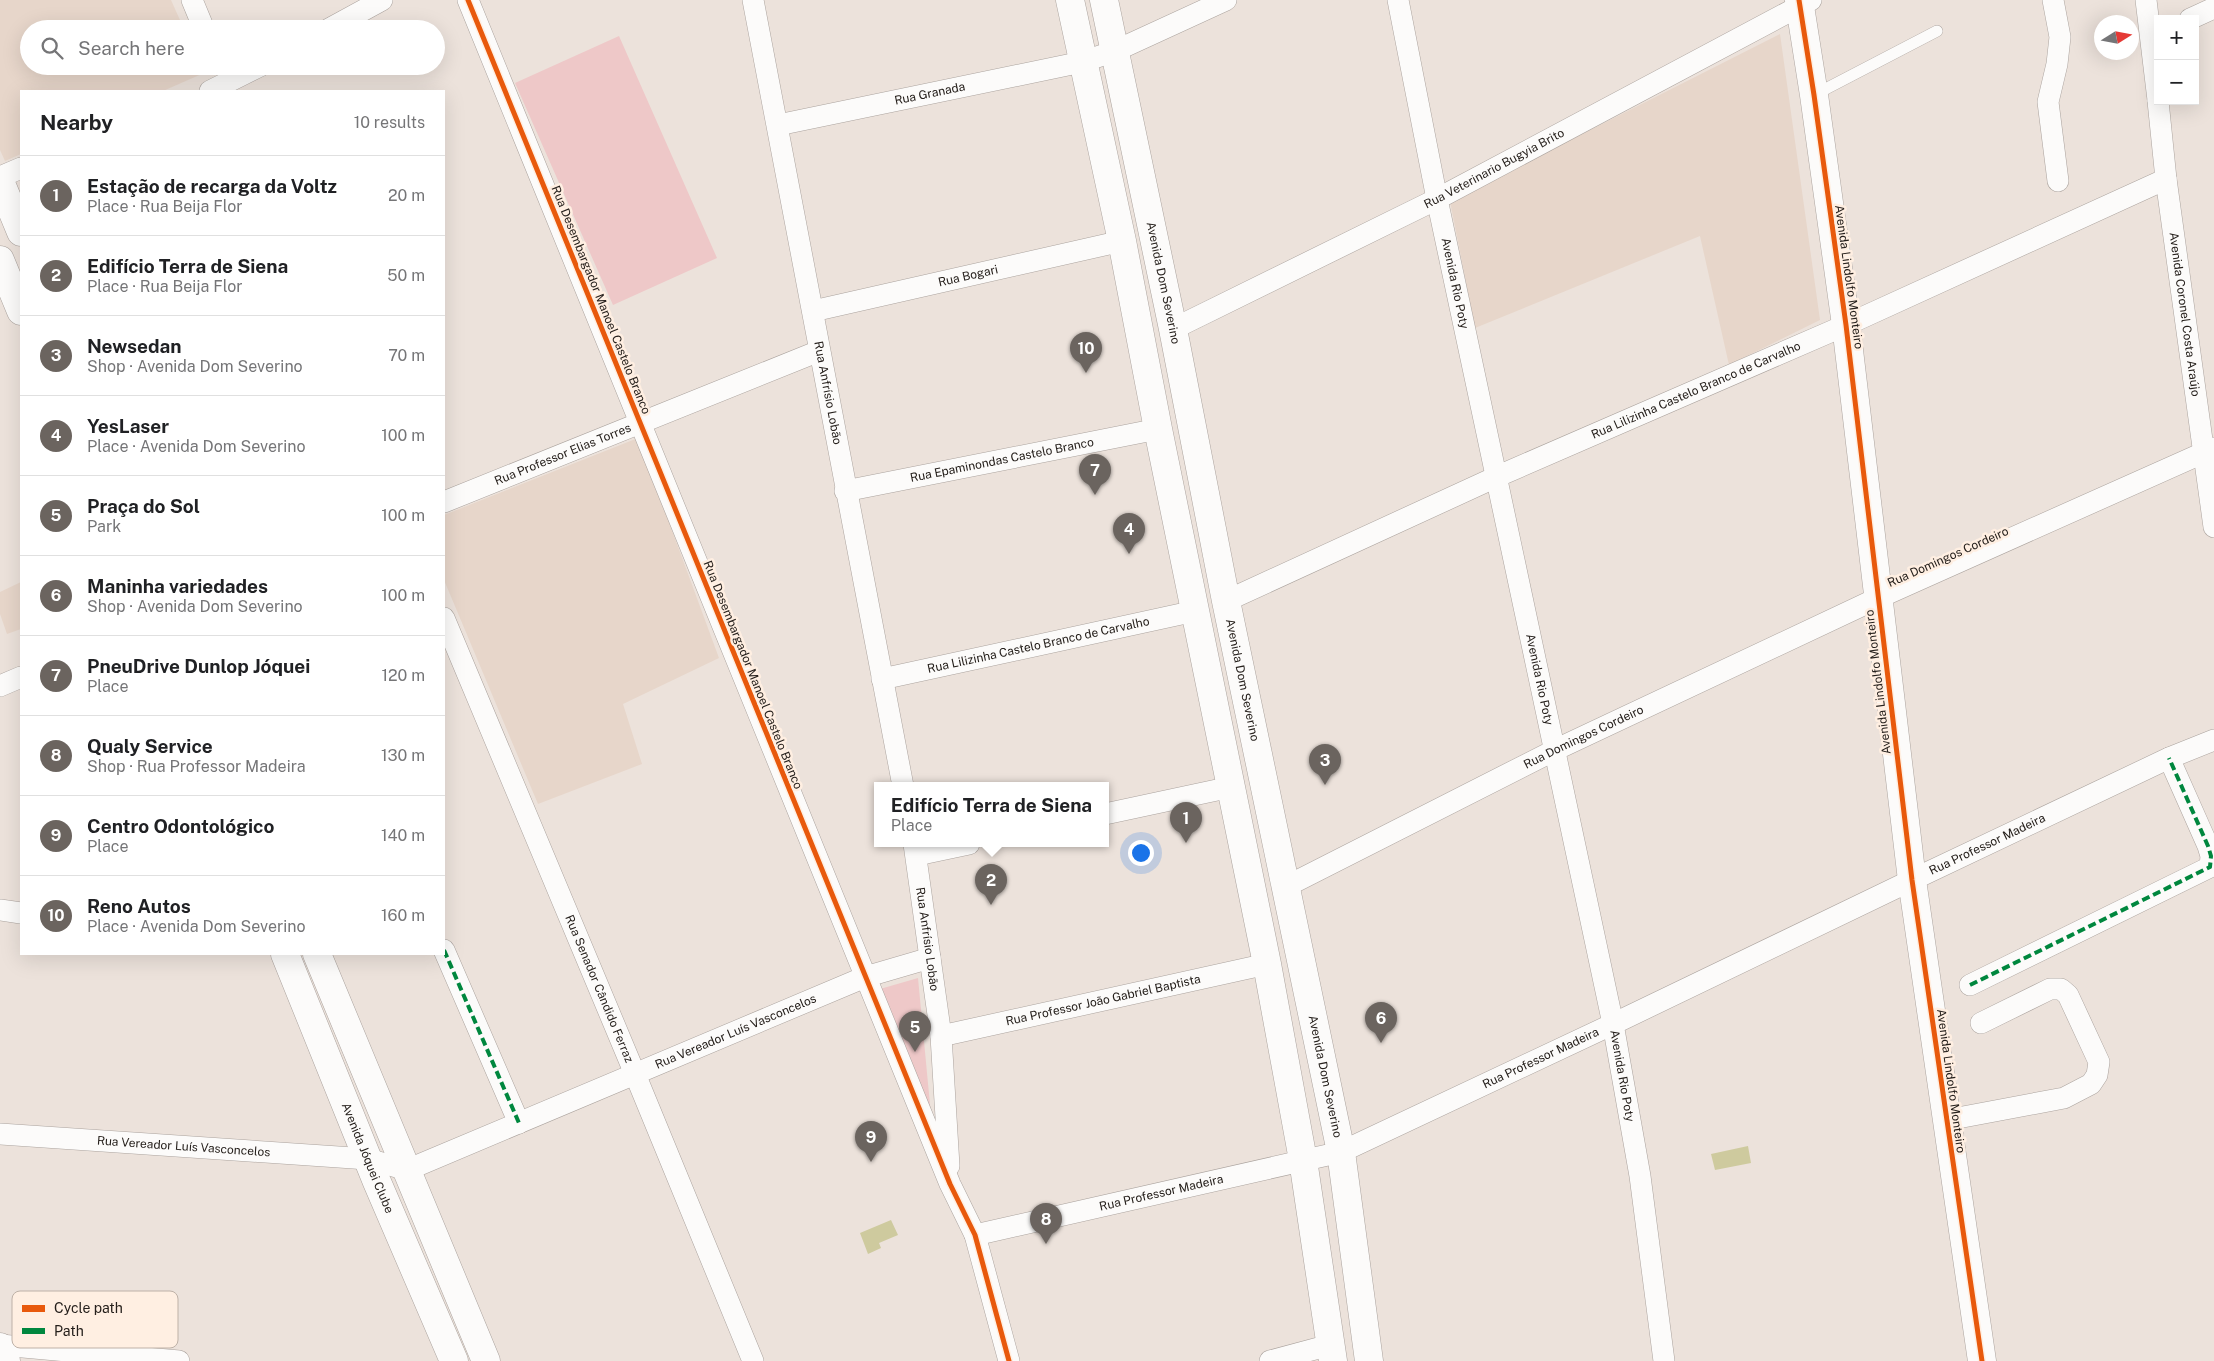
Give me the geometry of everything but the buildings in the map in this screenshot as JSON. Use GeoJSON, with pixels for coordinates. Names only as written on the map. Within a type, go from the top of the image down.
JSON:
{"type":"FeatureCollection","features":[{"type":"Feature","properties":{"kind":"main road"},"geometry":{"type":"LineString","coordinates":[[1070,0],[1122,241],[1158,429],[1267,964],[1303,1160],[1331,1353]]}},
{"type":"Feature","properties":{"kind":"main road","name":"Avenida Dom Severino"},"geometry":{"type":"LineString","coordinates":[[1104,0],[1173,329],[1226,602],[1287,886],[1341,1152],[1369,1361]]}},
{"type":"Feature","properties":{"kind":"main road","name":"Avenida Lindolfo Monteiro"},"geometry":{"type":"LineString","coordinates":[[1803,2],[1846,325],[1912,880],[1982,1361]]}},
{"type":"Feature","properties":{"kind":"main road"},"geometry":{"type":"LineString","coordinates":[[0,181],[20,230]]}},
{"type":"Feature","properties":{"kind":"main road"},"geometry":{"type":"LineString","coordinates":[[0,260],[20,308]]}},
{"type":"Feature","properties":{"kind":"main road","name":"Avenida Jóquei Clube"},"geometry":{"type":"LineString","coordinates":[[285,955],[368,1159],[454,1361]]}},
{"type":"Feature","properties":{"kind":"main road"},"geometry":{"type":"LineString","coordinates":[[317,955],[486,1361]]}},
{"type":"Feature","properties":{"kind":"main road"},"geometry":{"type":"LineString","coordinates":[[0,1346],[6,1361]]}},
{"type":"Feature","properties":{"kind":"street"},"geometry":{"type":"LineString","coordinates":[[192,0],[200,20]]}},
{"type":"Feature","properties":{"kind":"street"},"geometry":{"type":"LineString","coordinates":[[345,20],[382,0]]}},
{"type":"Feature","properties":{"kind":"street","name":"Rua Desembargador Manoel Castelo Branco"},"geometry":{"type":"LineString","coordinates":[[468,0],[950,1184],[976,1235],[1009,1361]]}},
{"type":"Feature","properties":{"kind":"street","name":"Rua Anfrísio Lobão"},"geometry":{"type":"LineString","coordinates":[[753,0],[902,782]]}},
{"type":"Feature","properties":{"kind":"street","name":"Rua Granada"},"geometry":{"type":"LineString","coordinates":[[778,125],[1082,62],[1115,51],[1226,0]]}},
{"type":"Feature","properties":{"kind":"street","name":"Avenida Rio Poty"},"geometry":{"type":"LineString","coordinates":[[1398,0],[1496,477],[1614,1024],[1640,1176],[1664,1361]]}},
{"type":"Feature","properties":{"kind":"street"},"geometry":{"type":"LineString","coordinates":[[2053,0],[2060,37],[2057,64],[2048,102],[2058,181]]}},
{"type":"Feature","properties":{"kind":"street","name":"Avenida Coronel Costa Araújo"},"geometry":{"type":"LineString","coordinates":[[2146,0],[2154,36]]}},
{"type":"Feature","properties":{"kind":"street","name":"Rua Veterinario Bugyia Brito"},"geometry":{"type":"LineString","coordinates":[[1173,329],[1438,199],[1803,2]]}},
{"type":"Feature","properties":{"kind":"street"},"geometry":{"type":"LineString","coordinates":[[2199,15],[2214,8]]}},
{"type":"Feature","properties":{"kind":"street"},"geometry":{"type":"LineString","coordinates":[[222,83],[240,75]]}},
{"type":"Feature","properties":{"kind":"street","name":"Avenida Coronel Costa Araújo"},"geometry":{"type":"LineString","coordinates":[[2159,105],[2166,179],[2209,451],[2214,527]]}},
{"type":"Feature","properties":{"kind":"street"},"geometry":{"type":"LineString","coordinates":[[0,177],[20,168]]}},
{"type":"Feature","properties":{"kind":"street","name":"Rua Lilizinha Castelo Branco de Carvalho"},"geometry":{"type":"LineString","coordinates":[[1226,602],[1496,477],[1846,325],[2166,179]]}},
{"type":"Feature","properties":{"kind":"street","name":"Rua Bogari"},"geometry":{"type":"LineString","coordinates":[[813,312],[1122,241]]}},
{"type":"Feature","properties":{"kind":"street","name":"Rua Professor Elias Torres"},"geometry":{"type":"LineString","coordinates":[[445,502],[819,351]]}},
{"type":"Feature","properties":{"kind":"street","name":"Rua Epaminondas Castelo Branco"},"geometry":{"type":"LineString","coordinates":[[846,491],[1158,429]]}},
{"type":"Feature","properties":{"kind":"street","name":"Rua Domingos Cordeiro"},"geometry":{"type":"LineString","coordinates":[[1287,886],[1555,750],[1878,598],[2209,451]]}},
{"type":"Feature","properties":{"kind":"street","name":"Rua Lilizinha Castelo Branco de Carvalho"},"geometry":{"type":"LineString","coordinates":[[882,679],[1195,611]]}},
{"type":"Feature","properties":{"kind":"street","name":"Rua Senador Cândido Ferraz"},"geometry":{"type":"LineString","coordinates":[[445,620],[636,1074],[753,1361]]}},
{"type":"Feature","properties":{"kind":"street"},"geometry":{"type":"LineString","coordinates":[[0,686],[20,677]]}},
{"type":"Feature","properties":{"kind":"street","name":"Rua Professor Madeira"},"geometry":{"type":"LineString","coordinates":[[976,1235],[1341,1152],[1614,1024],[2170,758],[2214,740]]}},
{"type":"Feature","properties":{"kind":"street"},"geometry":{"type":"LineString","coordinates":[[1970,986],[2210,867],[2211,856],[2208,846],[2170,758]]}},
{"type":"Feature","properties":{"kind":"street"},"geometry":{"type":"LineString","coordinates":[[1109,813],[1231,787]]}},
{"type":"Feature","properties":{"kind":"street"},"geometry":{"type":"LineString","coordinates":[[916,849],[937,847]]}},
{"type":"Feature","properties":{"kind":"street","name":"Rua Anfrísio Lobão"},"geometry":{"type":"LineString","coordinates":[[916,849],[941,1036],[950,1184]]}},
{"type":"Feature","properties":{"kind":"street"},"geometry":{"type":"LineString","coordinates":[[0,910],[20,913]]}},
{"type":"Feature","properties":{"kind":"street"},"geometry":{"type":"LineString","coordinates":[[445,952],[519,1123]]}},
{"type":"Feature","properties":{"kind":"street","name":"Rua Vereador Luís Vasconcelos"},"geometry":{"type":"LineString","coordinates":[[0,1134],[368,1159],[407,1170],[865,977],[930,958]]}},
{"type":"Feature","properties":{"kind":"street","name":"Rua Professor João Gabriel Baptista"},"geometry":{"type":"LineString","coordinates":[[941,1036],[1267,964]]}},
{"type":"Feature","properties":{"kind":"street"},"geometry":{"type":"LineString","coordinates":[[1947,1120],[2064,1098],[2091,1084],[2098,1075],[2099,1062],[2068,994],[2061,989],[2050,989],[1981,1023]]}},
{"type":"Feature","properties":{"kind":"street"},"geometry":{"type":"LineString","coordinates":[[24,1348],[179,1361]]}},
{"type":"Feature","properties":{"kind":"street"},"geometry":{"type":"LineString","coordinates":[[1270,1361],[1331,1353]]}},
{"type":"Feature","properties":{"kind":"lane"},"geometry":{"type":"LineString","coordinates":[[1814,95],[1937,31]]}},
{"type":"Feature","properties":{"kind":"shaded area"},"geometry":{"type":"Polygon","coordinates":[[[0,0],[171,0],[180,20],[20,20],[20,75],[199,75],[165,90],[20,90],[20,154],[5,161],[0,150],[0,0]]]}},
{"type":"Feature","properties":{"kind":"shaded area"},"geometry":{"type":"Polygon","coordinates":[[[1780,34],[1820,320],[1729,365],[1700,236],[1475,328],[1450,201],[1780,34]]]}},
{"type":"Feature","properties":{"kind":"shaded area"},"geometry":{"type":"Polygon","coordinates":[[[619,36],[717,258],[613,305],[515,83],[619,36]]]}},
{"type":"Feature","properties":{"kind":"shaded area"},"geometry":{"type":"Polygon","coordinates":[[[638,438],[719,658],[623,704],[642,764],[538,804],[445,582],[445,515],[638,438]]]}},
{"type":"Feature","properties":{"kind":"shaded area"},"geometry":{"type":"Polygon","coordinates":[[[20,582],[20,629],[7,634],[0,614],[0,592],[20,582]]]}},
{"type":"Feature","properties":{"kind":"shaded area"},"geometry":{"type":"Polygon","coordinates":[[[918,978],[931,1115],[880,989],[918,978]]]}},
{"type":"Feature","properties":{"kind":"shaded area"},"geometry":{"type":"Polygon","coordinates":[[[1748,1146],[1751,1163],[1715,1170],[1711,1154],[1748,1146]]]}},
{"type":"Feature","properties":{"kind":"shaded area"},"geometry":{"type":"Polygon","coordinates":[[[891,1220],[898,1235],[879,1243],[881,1248],[868,1254],[860,1233],[891,1220]]]}},
{"type":"Feature","properties":{"kind":"marked path"},"geometry":{"type":"LineString","coordinates":[[1970,985],[2210,867],[2211,856],[2208,846],[2169,758]]}},
{"type":"Feature","properties":{"kind":"marked path"},"geometry":{"type":"LineString","coordinates":[[445,952],[519,1123]]}},
{"type":"Feature","properties":{"kind":"cycle path"},"geometry":{"type":"LineString","coordinates":[[468,0],[950,1184],[975,1235],[1009,1361]]}},
{"type":"Feature","properties":{"kind":"cycle path"},"geometry":{"type":"LineString","coordinates":[[1799,0],[1846,325],[1912,880],[1982,1361]]}},
{"type":"Feature","properties":{"kind":"place","name":"Reno Autos"},"geometry":{"type":"Point","coordinates":[1086,373]}},
{"type":"Feature","properties":{"kind":"place","name":"PneuDrive Dunlop Jóquei"},"geometry":{"type":"Point","coordinates":[1095,495]}},
{"type":"Feature","properties":{"kind":"place","name":"YesLaser"},"geometry":{"type":"Point","coordinates":[1129,554]}},
{"type":"Feature","properties":{"kind":"place","name":"Newsedan"},"geometry":{"type":"Point","coordinates":[1325,785]}},
{"type":"Feature","properties":{"kind":"place","name":"Estação de recarga da Voltz"},"geometry":{"type":"Point","coordinates":[1186,843]}},
{"type":"Feature","properties":{"kind":"place","name":"Edifício Terra de Siena"},"geometry":{"type":"Point","coordinates":[991,905]}},
{"type":"Feature","properties":{"kind":"place","name":"Maninha variedades"},"geometry":{"type":"Point","coordinates":[1381,1043]}},
{"type":"Feature","properties":{"kind":"place","name":"Praça do Sol"},"geometry":{"type":"Point","coordinates":[915,1052]}},
{"type":"Feature","properties":{"kind":"place","name":"Centro Odontológico"},"geometry":{"type":"Point","coordinates":[871,1162]}},
{"type":"Feature","properties":{"kind":"place","name":"Qualy Service"},"geometry":{"type":"Point","coordinates":[1046,1244]}}]}
